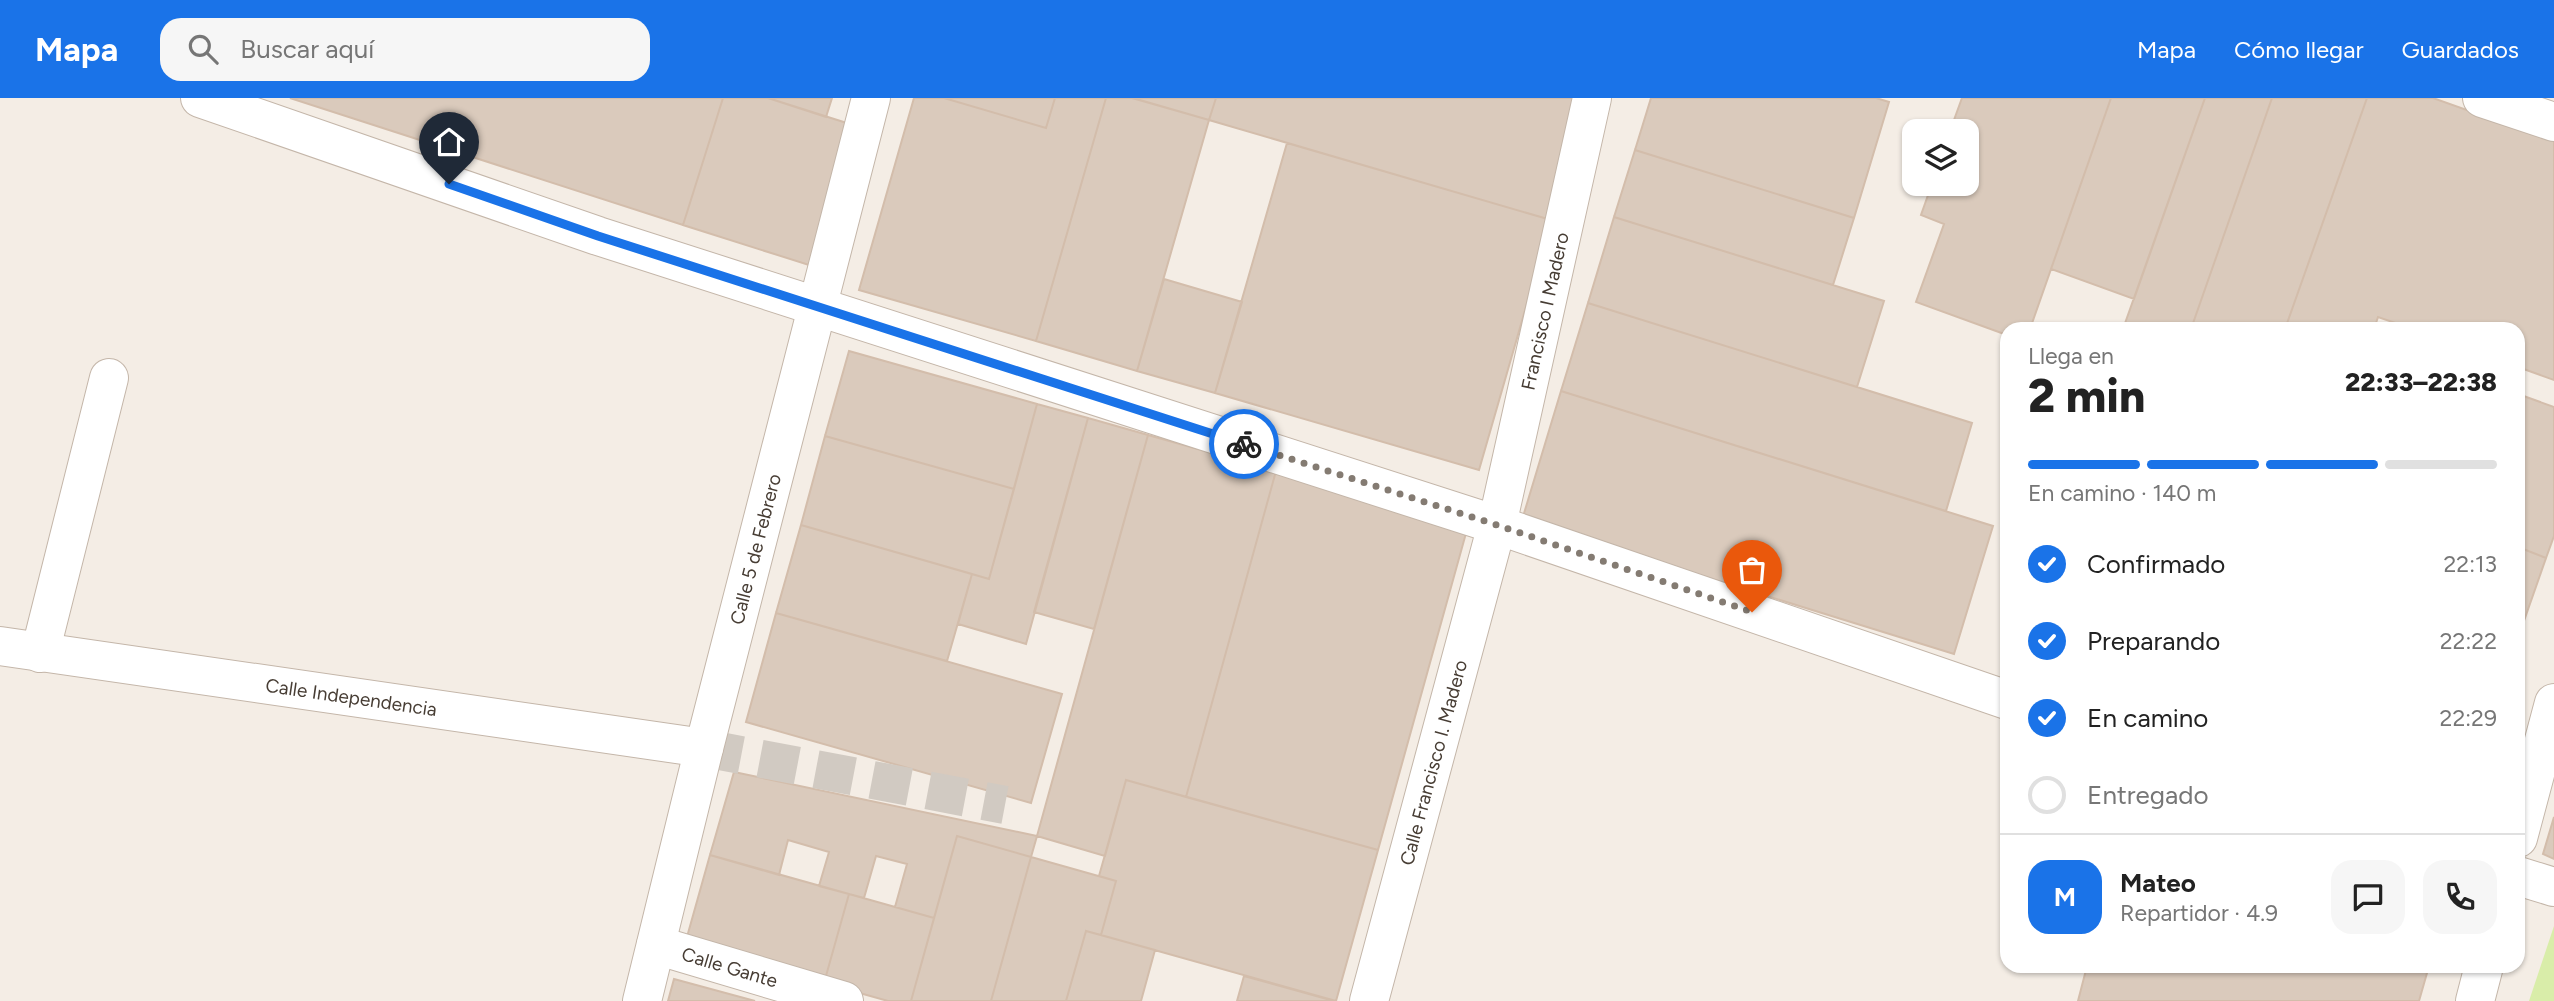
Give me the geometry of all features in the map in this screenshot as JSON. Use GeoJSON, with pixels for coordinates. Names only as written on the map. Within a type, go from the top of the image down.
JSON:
{"type":"FeatureCollection","features":[{"type":"Feature","properties":{"kind":"street"},"geometry":{"type":"LineString","coordinates":[[200,98],[598,236],[1497,525],[2000,698]]}},
{"type":"Feature","properties":{"kind":"street","name":"Calle 5 de Febrero"},"geometry":{"type":"LineString","coordinates":[[642,1001],[871,98]]}},
{"type":"Feature","properties":{"kind":"street","name":"Francisco I Madero"},"geometry":{"type":"LineString","coordinates":[[1497,525],[1592,98]]}},
{"type":"Feature","properties":{"kind":"street"},"geometry":{"type":"LineString","coordinates":[[2483,98],[2554,122]]}},
{"type":"Feature","properties":{"kind":"street"},"geometry":{"type":"LineString","coordinates":[[40,653],[109,379]]}},
{"type":"Feature","properties":{"kind":"street","name":"Calle Francisco I. Madero"},"geometry":{"type":"LineString","coordinates":[[1369,1001],[1497,525]]}},
{"type":"Feature","properties":{"kind":"street","name":"Calle Independencia"},"geometry":{"type":"LineString","coordinates":[[0,646],[704,748]]}},
{"type":"Feature","properties":{"kind":"street"},"geometry":{"type":"LineString","coordinates":[[2525,812],[2554,703]]}},
{"type":"Feature","properties":{"kind":"street"},"geometry":{"type":"LineString","coordinates":[[2525,878],[2554,887]]}},
{"type":"Feature","properties":{"kind":"street","name":"Calle Gante"},"geometry":{"type":"LineString","coordinates":[[656,945],[844,1001]]}},
{"type":"Feature","properties":{"kind":"street"},"geometry":{"type":"LineString","coordinates":[[2475,1001],[2482,973]]}},
{"type":"Feature","properties":{"kind":"green space"},"geometry":{"type":"Polygon","coordinates":[[[2554,926],[2554,1001],[2529,1001],[2554,926]]]}},
{"type":"Feature","properties":{"kind":"building"},"geometry":{"type":"Polygon","coordinates":[[[290,98],[723,98],[683,225],[290,98]]]}},
{"type":"Feature","properties":{"kind":"building"},"geometry":{"type":"Polygon","coordinates":[[[723,98],[768,98],[853,125],[809,265],[683,225],[723,98]]]}},
{"type":"Feature","properties":{"kind":"building"},"geometry":{"type":"Polygon","coordinates":[[[768,98],[832,98],[826,117],[768,98]]]}},
{"type":"Feature","properties":{"kind":"building"},"geometry":{"type":"Polygon","coordinates":[[[914,98],[944,98],[1046,128],[1055,98],[1106,98],[1036,341],[859,290],[914,98]]]}},
{"type":"Feature","properties":{"kind":"building"},"geometry":{"type":"Polygon","coordinates":[[[944,98],[1055,98],[1046,128],[944,98]]]}},
{"type":"Feature","properties":{"kind":"building"},"geometry":{"type":"Polygon","coordinates":[[[1106,98],[1132,98],[1209,120],[1137,371],[1036,341],[1106,98]]]}},
{"type":"Feature","properties":{"kind":"building"},"geometry":{"type":"Polygon","coordinates":[[[1133,98],[1216,98],[1209,120],[1133,98]]]}},
{"type":"Feature","properties":{"kind":"building"},"geometry":{"type":"Polygon","coordinates":[[[1216,98],[1580,98],[1551,220],[1209,120],[1216,98]]]}},
{"type":"Feature","properties":{"kind":"building"},"geometry":{"type":"Polygon","coordinates":[[[1651,98],[1876,98],[1889,102],[1854,218],[1635,150],[1651,98]]]}},
{"type":"Feature","properties":{"kind":"building"},"geometry":{"type":"Polygon","coordinates":[[[1962,98],[2111,98],[2032,322],[2000,322],[2000,332],[1916,302],[1944,224],[1921,215],[1928,196],[1979,196],[1979,119],[1954,119],[1962,98]]]}},
{"type":"Feature","properties":{"kind":"building"},"geometry":{"type":"Polygon","coordinates":[[[2111,98],[2205,98],[2134,299],[2051,269],[2111,98]]]}},
{"type":"Feature","properties":{"kind":"building"},"geometry":{"type":"Polygon","coordinates":[[[2205,98],[2272,98],[2193,322],[2125,322],[2205,98]]]}},
{"type":"Feature","properties":{"kind":"building"},"geometry":{"type":"Polygon","coordinates":[[[2272,98],[2367,98],[2287,322],[2193,322],[2272,98]]]}},
{"type":"Feature","properties":{"kind":"building"},"geometry":{"type":"Polygon","coordinates":[[[2367,98],[2433,98],[2554,141],[2554,380],[2525,370],[2525,322],[2393,322],[2378,317],[2376,322],[2287,322],[2367,98]]]}},
{"type":"Feature","properties":{"kind":"building"},"geometry":{"type":"Polygon","coordinates":[[[1287,143],[1551,220],[1479,470],[1215,393],[1287,143]]]}},
{"type":"Feature","properties":{"kind":"building"},"geometry":{"type":"Polygon","coordinates":[[[1635,150],[1854,218],[1833,285],[1614,217],[1635,150]]]}},
{"type":"Feature","properties":{"kind":"building"},"geometry":{"type":"Polygon","coordinates":[[[1614,217],[1884,301],[1857,387],[1588,303],[1614,217]]]}},
{"type":"Feature","properties":{"kind":"building"},"geometry":{"type":"Polygon","coordinates":[[[1164,279],[1242,302],[1215,393],[1137,371],[1164,279]]]}},
{"type":"Feature","properties":{"kind":"building"},"geometry":{"type":"Polygon","coordinates":[[[1588,303],[1972,423],[1946,511],[1561,391],[1588,303]]]}},
{"type":"Feature","properties":{"kind":"building"},"geometry":{"type":"Polygon","coordinates":[[[849,351],[1037,404],[1014,489],[825,436],[849,351]]]}},
{"type":"Feature","properties":{"kind":"building"},"geometry":{"type":"Polygon","coordinates":[[[1561,391],[1993,526],[1954,654],[1522,520],[1561,391]]]}},
{"type":"Feature","properties":{"kind":"building"},"geometry":{"type":"Polygon","coordinates":[[[2525,397],[2554,407],[2554,536],[2546,558],[2525,550],[2525,397]]]}},
{"type":"Feature","properties":{"kind":"building"},"geometry":{"type":"Polygon","coordinates":[[[1037,404],[1088,418],[1026,644],[958,624],[972,574],[989,579],[1037,404]]]}},
{"type":"Feature","properties":{"kind":"building"},"geometry":{"type":"Polygon","coordinates":[[[1088,418],[1148,435],[1094,629],[1034,612],[1088,418]]]}},
{"type":"Feature","properties":{"kind":"building"},"geometry":{"type":"Polygon","coordinates":[[[1148,435],[1276,471],[1186,797],[1126,780],[1105,856],[1037,836],[1148,435]]]}},
{"type":"Feature","properties":{"kind":"building"},"geometry":{"type":"Polygon","coordinates":[[[825,436],[1014,489],[989,579],[801,525],[825,436]]]}},
{"type":"Feature","properties":{"kind":"building"},"geometry":{"type":"Polygon","coordinates":[[[1276,471],[1468,526],[1378,850],[1186,797],[1276,471]]]}},
{"type":"Feature","properties":{"kind":"building"},"geometry":{"type":"Polygon","coordinates":[[[801,525],[972,574],[947,661],[776,613],[801,525]]]}},
{"type":"Feature","properties":{"kind":"building"},"geometry":{"type":"Polygon","coordinates":[[[2525,550],[2546,558],[2525,618],[2525,550]]]}},
{"type":"Feature","properties":{"kind":"building"},"geometry":{"type":"Polygon","coordinates":[[[776,613],[1062,694],[1031,803],[746,722],[776,613]]]}},
{"type":"Feature","properties":{"kind":"building"},"geometry":{"type":"Polygon","coordinates":[[[734,772],[1037,836],[1031,857],[957,836],[934,918],[895,907],[907,864],[876,856],[864,898],[819,886],[829,852],[788,840],[779,875],[710,855],[734,772]]]}},
{"type":"Feature","properties":{"kind":"building"},"geometry":{"type":"Polygon","coordinates":[[[1126,780],[1378,850],[1336,1001],[1101,935],[1116,881],[1099,876],[1126,780]]]}},
{"type":"Feature","properties":{"kind":"building"},"geometry":{"type":"Polygon","coordinates":[[[2554,817],[2554,859],[2543,854],[2554,817]]]}},
{"type":"Feature","properties":{"kind":"building"},"geometry":{"type":"Polygon","coordinates":[[[957,836],[1031,857],[991,1001],[911,1001],[957,836]]]}},
{"type":"Feature","properties":{"kind":"building"},"geometry":{"type":"Polygon","coordinates":[[[710,855],[849,894],[824,983],[685,944],[710,855]]]}},
{"type":"Feature","properties":{"kind":"building"},"geometry":{"type":"Polygon","coordinates":[[[1031,857],[1116,881],[1101,935],[1086,931],[1066,1001],[991,1001],[1031,857]]]}},
{"type":"Feature","properties":{"kind":"building"},"geometry":{"type":"Polygon","coordinates":[[[849,894],[934,918],[911,1001],[888,1001],[824,983],[849,894]]]}},
{"type":"Feature","properties":{"kind":"building"},"geometry":{"type":"Polygon","coordinates":[[[1086,931],[1155,950],[1141,1001],[1066,1001],[1086,931]]]}},
{"type":"Feature","properties":{"kind":"building"},"geometry":{"type":"Polygon","coordinates":[[[2085,973],[2427,973],[2419,1001],[2078,1001],[2085,973]]]}},
{"type":"Feature","properties":{"kind":"building"},"geometry":{"type":"Polygon","coordinates":[[[1244,976],[1334,1001],[1237,1001],[1244,976]]]}},
{"type":"Feature","properties":{"kind":"building"},"geometry":{"type":"Polygon","coordinates":[[[674,979],[755,1001],[668,1001],[674,979]]]}},
{"type":"Feature","properties":{"kind":"tunnel"},"geometry":{"type":"LineString","coordinates":[[704,748],[1005,805]]}},
{"type":"Feature","properties":{"kind":"way so far"},"geometry":{"type":"LineString","coordinates":[[1244,444],[1497,525],[1752,612]]}},
{"type":"Feature","properties":{"kind":"route"},"geometry":{"type":"LineString","coordinates":[[449,184],[598,236],[1244,444]]}}]}
